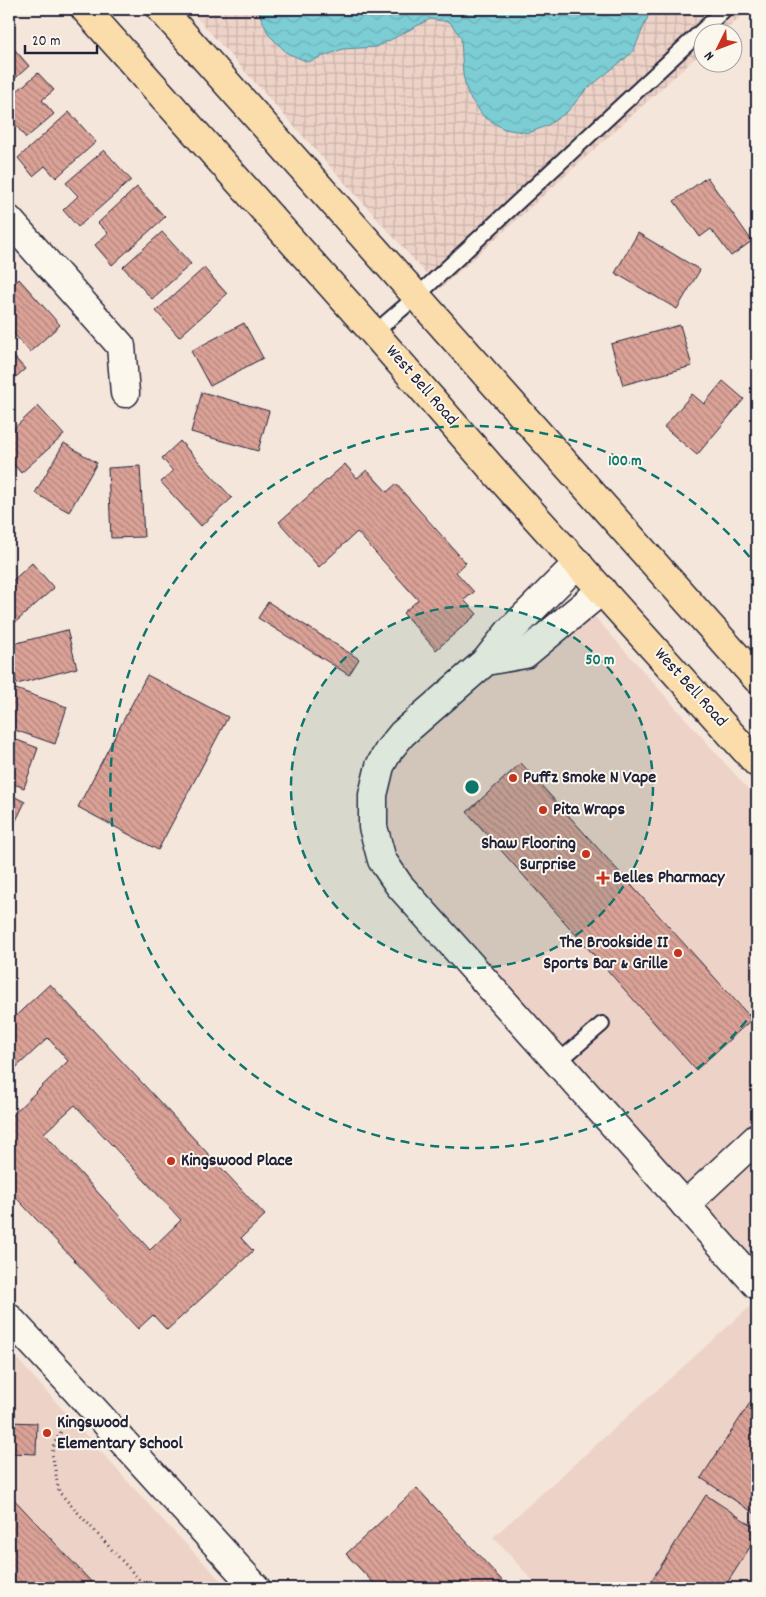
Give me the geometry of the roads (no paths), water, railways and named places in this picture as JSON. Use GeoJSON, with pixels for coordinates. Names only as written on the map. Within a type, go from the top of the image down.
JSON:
{"type":"FeatureCollection","features":[{"type":"Feature","properties":{"kind":"main road","name":"West Bell Road"},"geometry":{"type":"LineString","coordinates":[[85,9],[374,333],[495,472],[757,762]]}},
{"type":"Feature","properties":{"kind":"main road"},"geometry":{"type":"LineString","coordinates":[[161,9],[757,679]]}},
{"type":"Feature","properties":{"kind":"street"},"geometry":{"type":"LineString","coordinates":[[10,225],[121,346],[125,393]]}},
{"type":"Feature","properties":{"kind":"street"},"geometry":{"type":"LineString","coordinates":[[578,563],[509,632],[486,661],[402,734],[389,750],[380,766],[373,795],[373,827],[382,860],[399,885],[757,1285]]}},
{"type":"Feature","properties":{"kind":"street"},"geometry":{"type":"LineString","coordinates":[[486,661],[525,654],[602,590]]}},
{"type":"Feature","properties":{"kind":"street"},"geometry":{"type":"LineString","coordinates":[[685,1205],[757,1138]]}},
{"type":"Feature","properties":{"kind":"street"},"geometry":{"type":"LineString","coordinates":[[9,1318],[256,1588]]}},
{"type":"Feature","properties":{"kind":"lane"},"geometry":{"type":"LineString","coordinates":[[374,333],[418,296],[725,9]]}},
{"type":"Feature","properties":{"kind":"lane"},"geometry":{"type":"LineString","coordinates":[[558,1062],[602,1024]]}},
{"type":"Feature","properties":{"kind":"water"},"geometry":{"type":"Polygon","coordinates":[[[257,9],[648,9],[649,14],[633,52],[586,90],[567,112],[548,125],[529,133],[504,129],[484,117],[468,95],[463,75],[461,38],[450,22],[430,19],[377,47],[343,49],[308,62],[287,53],[269,35],[257,9]]]}},
{"type":"Feature","properties":{"kind":"place","name":"Puffz Smoke N Vape"},"geometry":{"type":"Point","coordinates":[513,778]}},
{"type":"Feature","properties":{"kind":"place","name":"Pita Wraps"},"geometry":{"type":"Point","coordinates":[543,810]}},
{"type":"Feature","properties":{"kind":"place","name":"Shaw Flooring Surprise"},"geometry":{"type":"Point","coordinates":[586,854]}},
{"type":"Feature","properties":{"kind":"place","name":"Belles Pharmacy"},"geometry":{"type":"Point","coordinates":[603,878]}},
{"type":"Feature","properties":{"kind":"place","name":"The Brookside II Sports Bar & Grille"},"geometry":{"type":"Point","coordinates":[678,953]}},
{"type":"Feature","properties":{"kind":"place","name":"Kingswood Place"},"geometry":{"type":"Point","coordinates":[171,1161]}},
{"type":"Feature","properties":{"kind":"place","name":"Kingswood Elementary School"},"geometry":{"type":"Point","coordinates":[47,1433]}}]}
